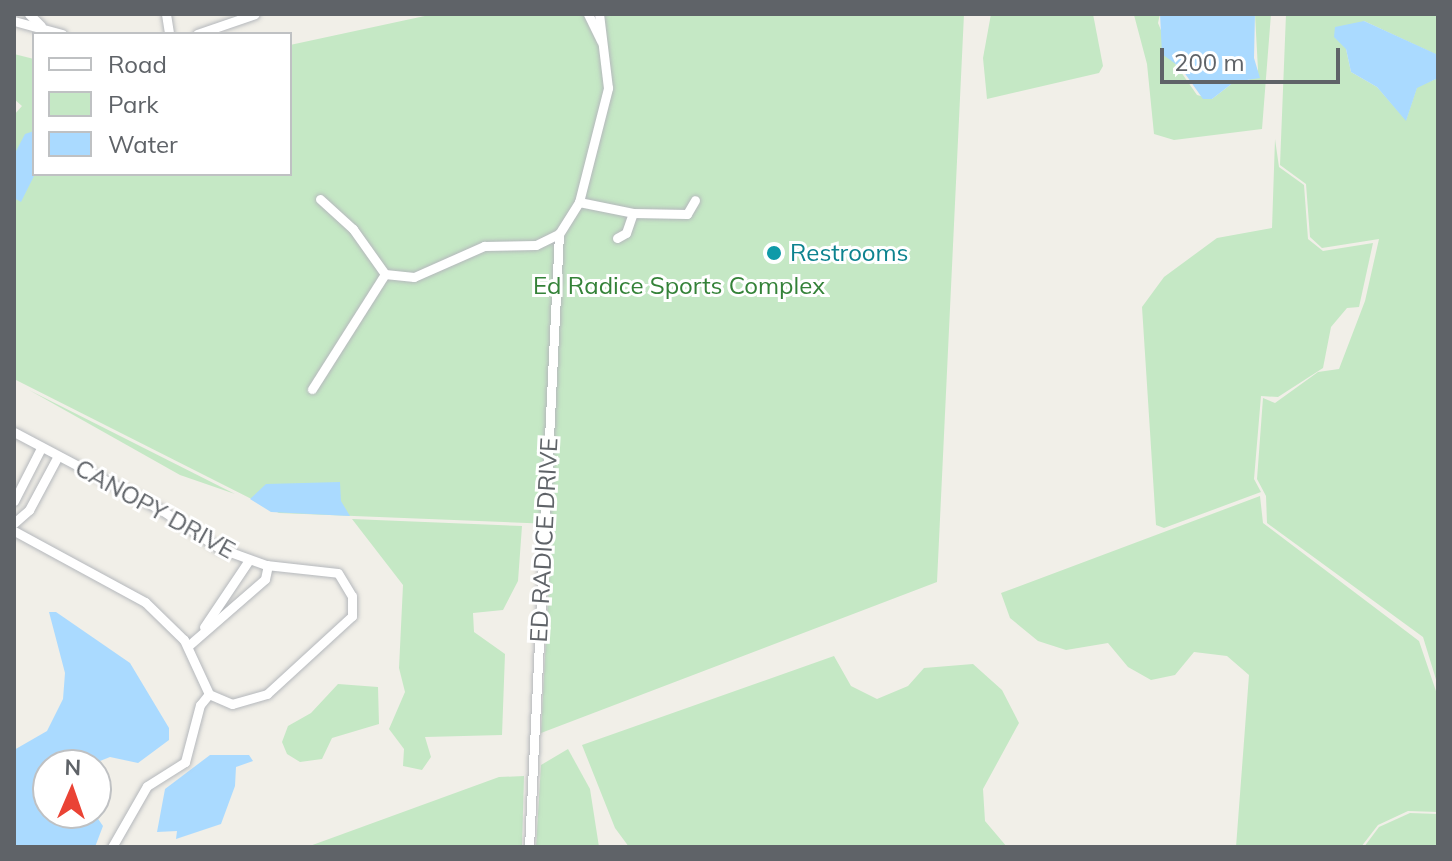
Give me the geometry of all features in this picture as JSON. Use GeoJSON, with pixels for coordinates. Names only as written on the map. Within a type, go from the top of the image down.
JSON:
{"type":"FeatureCollection","features":[{"type":"Feature","properties":{"kind":"street"},"geometry":{"type":"LineString","coordinates":[[29,14],[41,26]]}},
{"type":"Feature","properties":{"kind":"street"},"geometry":{"type":"LineString","coordinates":[[203,32],[255,14]]}},
{"type":"Feature","properties":{"kind":"street"},"geometry":{"type":"LineString","coordinates":[[588,14],[601,41]]}},
{"type":"Feature","properties":{"kind":"street","name":"ED RADICE DRIVE"},"geometry":{"type":"LineString","coordinates":[[529,847],[559,234],[579,202],[608,88],[599,14]]}},
{"type":"Feature","properties":{"kind":"street"},"geometry":{"type":"LineString","coordinates":[[14,21],[57,32]]}},
{"type":"Feature","properties":{"kind":"street"},"geometry":{"type":"LineString","coordinates":[[589,171],[588,188],[603,207]]}},
{"type":"Feature","properties":{"kind":"street"},"geometry":{"type":"LineString","coordinates":[[320,199],[353,229],[385,274],[414,277],[484,246],[536,245],[559,234]]}},
{"type":"Feature","properties":{"kind":"street"},"geometry":{"type":"LineString","coordinates":[[579,202],[633,213],[687,214],[695,200]]}},
{"type":"Feature","properties":{"kind":"street"},"geometry":{"type":"LineString","coordinates":[[617,238],[626,233],[633,213]]}},
{"type":"Feature","properties":{"kind":"street"},"geometry":{"type":"LineString","coordinates":[[312,389],[385,274]]}},
{"type":"Feature","properties":{"kind":"street","name":"CANOPY DRIVE"},"geometry":{"type":"LineString","coordinates":[[14,432],[163,511],[219,548],[268,565],[338,573],[352,596],[352,616],[258,699],[232,704],[209,694]]}},
{"type":"Feature","properties":{"kind":"street"},"geometry":{"type":"LineString","coordinates":[[14,501],[41,448]]}},
{"type":"Feature","properties":{"kind":"street"},"geometry":{"type":"LineString","coordinates":[[14,523],[29,510],[58,456]]}},
{"type":"Feature","properties":{"kind":"street"},"geometry":{"type":"LineString","coordinates":[[14,531],[131,592],[188,646],[209,694],[200,705],[185,762],[147,786],[112,847]]}},
{"type":"Feature","properties":{"kind":"street"},"geometry":{"type":"LineString","coordinates":[[201,633],[249,560]]}},
{"type":"Feature","properties":{"kind":"street"},"geometry":{"type":"LineString","coordinates":[[188,646],[265,579],[268,565]]}},
{"type":"Feature","properties":{"kind":"green space","name":"Ed Radice Sports Complex"},"geometry":{"type":"Polygon","coordinates":[[[434,14],[964,14],[937,582],[541,733],[552,524],[279,513],[14,379],[14,115],[22,106],[14,99],[14,54],[32,58],[32,176],[292,176],[292,45],[434,14]]]}},
{"type":"Feature","properties":{"kind":"green space"},"geometry":{"type":"Polygon","coordinates":[[[991,14],[1093,14],[1103,66],[1099,73],[987,99],[983,58],[991,14]]]}},
{"type":"Feature","properties":{"kind":"green space"},"geometry":{"type":"Polygon","coordinates":[[[1160,14],[1158,23],[1174,62],[1197,95],[1212,99],[1234,82],[1247,82],[1258,70],[1255,14],[1271,14],[1262,129],[1174,140],[1154,134],[1147,64],[1134,15],[1160,14]]]}},
{"type":"Feature","properties":{"kind":"green space"},"geometry":{"type":"Polygon","coordinates":[[[1286,14],[1438,14],[1438,61],[1435,54],[1364,21],[1346,49],[1351,72],[1377,87],[1406,120],[1417,87],[1438,78],[1438,686],[1423,637],[1267,523],[1266,496],[1257,479],[1263,398],[1275,403],[1318,372],[1339,369],[1365,301],[1379,239],[1322,248],[1310,237],[1306,184],[1280,165],[1286,14]]]}},
{"type":"Feature","properties":{"kind":"green space"},"geometry":{"type":"Polygon","coordinates":[[[1275,139],[1279,167],[1304,185],[1308,239],[1323,251],[1373,243],[1359,307],[1347,308],[1331,327],[1323,368],[1278,397],[1261,396],[1254,479],[1261,492],[1164,528],[1156,525],[1142,307],[1164,277],[1217,238],[1272,228],[1275,139]]]}},
{"type":"Feature","properties":{"kind":"green space"},"geometry":{"type":"Polygon","coordinates":[[[29,390],[235,494],[180,475],[29,390]]]}},
{"type":"Feature","properties":{"kind":"green space"},"geometry":{"type":"Polygon","coordinates":[[[1260,496],[1263,523],[1419,641],[1438,697],[1438,812],[1408,811],[1378,825],[1361,847],[1236,847],[1249,675],[1227,656],[1194,652],[1175,675],[1151,680],[1128,667],[1108,643],[1066,650],[1038,641],[1010,618],[1001,593],[1260,496]]]}},
{"type":"Feature","properties":{"kind":"green space"},"geometry":{"type":"Polygon","coordinates":[[[352,519],[522,526],[518,581],[503,610],[473,613],[474,632],[505,654],[502,735],[425,737],[431,757],[422,770],[403,766],[404,749],[389,729],[405,692],[399,668],[403,585],[352,519]]]}},
{"type":"Feature","properties":{"kind":"green space"},"geometry":{"type":"Polygon","coordinates":[[[834,656],[851,686],[877,699],[908,686],[924,668],[973,664],[1002,690],[1019,723],[983,789],[985,821],[1007,847],[629,847],[615,828],[582,745],[834,656]]]}},
{"type":"Feature","properties":{"kind":"green space"},"geometry":{"type":"Polygon","coordinates":[[[338,684],[378,687],[379,724],[332,738],[322,759],[300,762],[287,754],[282,742],[288,726],[311,713],[338,684]]]}},
{"type":"Feature","properties":{"kind":"green space"},"geometry":{"type":"Polygon","coordinates":[[[568,749],[590,789],[599,847],[536,847],[541,765],[568,749]]]}},
{"type":"Feature","properties":{"kind":"green space"},"geometry":{"type":"Polygon","coordinates":[[[524,776],[522,847],[307,847],[499,777],[524,776]]]}},
{"type":"Feature","properties":{"kind":"green space"},"geometry":{"type":"Polygon","coordinates":[[[1410,813],[1438,814],[1438,847],[1364,847],[1379,827],[1410,813]]]}},
{"type":"Feature","properties":{"kind":"water"},"geometry":{"type":"Polygon","coordinates":[[[1160,14],[1255,14],[1254,58],[1260,78],[1234,82],[1212,99],[1203,99],[1181,68],[1162,54],[1160,14]]]}},
{"type":"Feature","properties":{"kind":"water"},"geometry":{"type":"Polygon","coordinates":[[[1364,21],[1436,54],[1438,78],[1417,88],[1406,121],[1377,87],[1351,72],[1346,49],[1334,37],[1335,27],[1364,21]]]}},
{"type":"Feature","properties":{"kind":"water"},"geometry":{"type":"Polygon","coordinates":[[[32,132],[34,176],[21,202],[14,198],[14,155],[25,134],[32,132]]]}},
{"type":"Feature","properties":{"kind":"water"},"geometry":{"type":"Polygon","coordinates":[[[340,482],[341,501],[350,516],[271,512],[250,499],[266,484],[340,482]]]}},
{"type":"Feature","properties":{"kind":"water"},"geometry":{"type":"Polygon","coordinates":[[[49,612],[56,612],[130,663],[169,728],[169,740],[138,763],[112,757],[112,749],[32,749],[32,829],[102,829],[95,847],[14,847],[14,750],[47,731],[63,699],[65,673],[49,612]]]}},
{"type":"Feature","properties":{"kind":"water"},"geometry":{"type":"Polygon","coordinates":[[[210,755],[249,755],[253,761],[236,767],[235,786],[221,824],[176,839],[177,831],[157,832],[165,789],[210,755]]]}},
{"type":"Feature","properties":{"kind":"place","name":"Restrooms"},"geometry":{"type":"Point","coordinates":[774,253]}}]}
